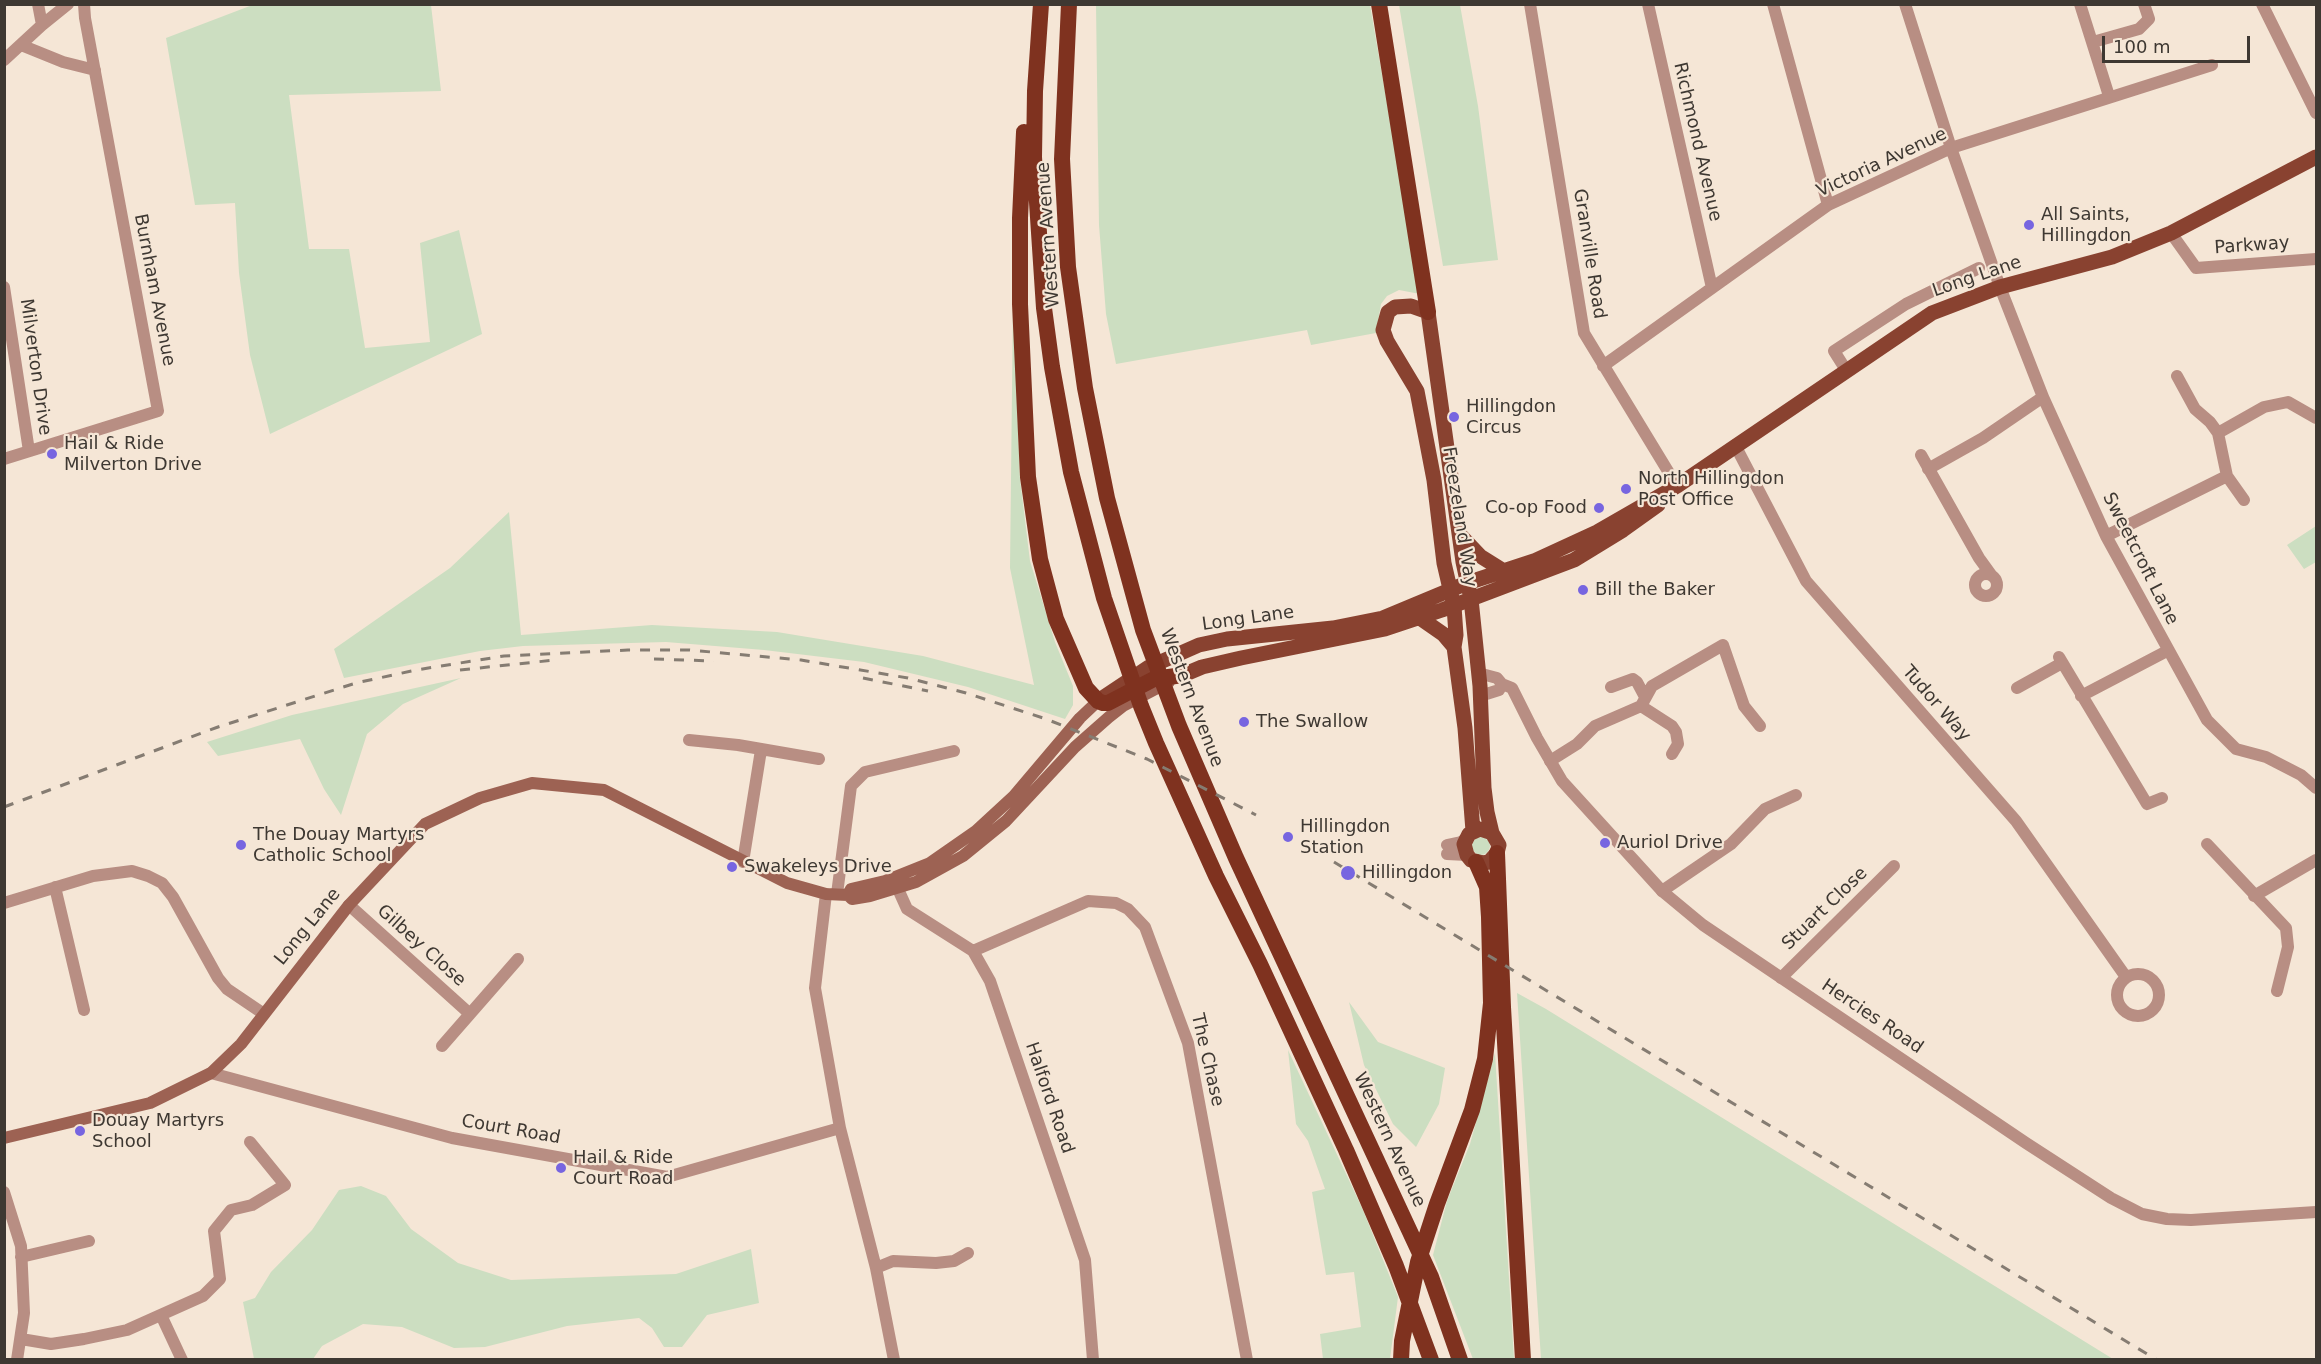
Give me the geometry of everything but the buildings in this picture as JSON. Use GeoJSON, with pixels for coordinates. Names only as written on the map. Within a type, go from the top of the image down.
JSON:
{"type":"FeatureCollection","features":[{"type":"Feature","properties":{"kind":"highway","name":"Western Avenue"},"geometry":{"type":"LineString","coordinates":[[1041,4],[1035,91],[1034,158],[1044,308],[1071,472],[1104,598],[1125,663],[1152,734],[1196,833],[1260,964],[1350,1160],[1396,1266],[1431,1359]]}},
{"type":"Feature","properties":{"kind":"highway","name":"Western Avenue"},"geometry":{"type":"LineString","coordinates":[[1070,4],[1062,159],[1068,267],[1084,388],[1107,498],[1143,630],[1179,726],[1236,858],[1431,1277],[1460,1359]]}},
{"type":"Feature","properties":{"kind":"highway"},"geometry":{"type":"LineString","coordinates":[[1379,4],[1428,312]]}},
{"type":"Feature","properties":{"kind":"highway"},"geometry":{"type":"LineString","coordinates":[[1039,22],[1027,82],[1020,218],[1020,304],[1028,477],[1040,559],[1056,619],[1086,688],[1098,701],[1108,703],[1154,679],[1183,675]]}},
{"type":"Feature","properties":{"kind":"highway"},"geometry":{"type":"LineString","coordinates":[[1497,853],[1494,918],[1497,1005],[1523,1359]]}},
{"type":"Feature","properties":{"kind":"highway"},"geometry":{"type":"LineString","coordinates":[[1472,859],[1487,887],[1494,918]]}},
{"type":"Feature","properties":{"kind":"highway"},"geometry":{"type":"LineString","coordinates":[[1401,1359],[1402,1341],[1418,1262],[1478,1091],[1497,1005]]}},
{"type":"Feature","properties":{"kind":"main road","name":"Long Lane"},"geometry":{"type":"LineString","coordinates":[[4,1138],[150,1103],[211,1073],[234,1052],[349,905],[425,824],[480,798],[532,783],[604,790],[787,883],[852,899],[898,889],[936,873],[986,839],[1097,727],[1121,696],[1149,667],[1199,645],[1227,639],[1333,628],[1383,618],[1467,583],[1534,561],[1597,532],[1677,486],[1932,313],[2000,287],[2112,257],[2171,233],[2316,157]]}},
{"type":"Feature","properties":{"kind":"main road","name":"Freezeland Way"},"geometry":{"type":"LineString","coordinates":[[1469,835],[1466,728],[1454,647],[1456,634],[1454,606],[1444,563],[1435,489],[1417,391],[1387,341],[1383,330],[1388,312],[1395,307],[1411,306],[1428,312],[1471,599],[1479,673],[1484,788],[1492,833]]}},
{"type":"Feature","properties":{"kind":"main road","name":"Long Lane"},"geometry":{"type":"LineString","coordinates":[[1183,675],[1221,662],[1385,629],[1454,606],[1574,560],[1639,520],[1662,502],[1677,486]]}},
{"type":"Feature","properties":{"kind":"main road"},"geometry":{"type":"LineString","coordinates":[[1461,536],[1480,556],[1504,571]]}},
{"type":"Feature","properties":{"kind":"main road"},"geometry":{"type":"LineString","coordinates":[[1420,618],[1443,634],[1454,647]]}},
{"type":"Feature","properties":{"kind":"main road"},"geometry":{"type":"LineString","coordinates":[[837,894],[910,873],[955,847],[1008,802],[1078,720],[1098,701]]}},
{"type":"Feature","properties":{"kind":"main road"},"geometry":{"type":"LineString","coordinates":[[1480,829],[1492,833],[1497,838],[1497,853],[1489,862],[1472,859],[1465,850],[1469,835],[1480,829]]}},
{"type":"Feature","properties":{"kind":"street"},"geometry":{"type":"LineString","coordinates":[[38,4],[42,25]]}},
{"type":"Feature","properties":{"kind":"street"},"geometry":{"type":"LineString","coordinates":[[4,60],[68,4]]}},
{"type":"Feature","properties":{"kind":"street"},"geometry":{"type":"LineString","coordinates":[[73,4],[85,18]]}},
{"type":"Feature","properties":{"kind":"street","name":"Burnham Avenue"},"geometry":{"type":"LineString","coordinates":[[4,459],[158,411],[94,70],[84,4]]}},
{"type":"Feature","properties":{"kind":"street","name":"Granville Road"},"geometry":{"type":"LineString","coordinates":[[1530,4],[1584,333],[1677,486]]}},
{"type":"Feature","properties":{"kind":"street","name":"Richmond Avenue"},"geometry":{"type":"LineString","coordinates":[[1647,4],[1712,288]]}},
{"type":"Feature","properties":{"kind":"street"},"geometry":{"type":"LineString","coordinates":[[1773,4],[1828,205]]}},
{"type":"Feature","properties":{"kind":"street","name":"Sweetcroft Lane"},"geometry":{"type":"LineString","coordinates":[[1905,4],[1951,148],[2000,287],[2043,397],[2106,536],[2206,720],[2236,749],[2269,758],[2301,775],[2316,788]]}},
{"type":"Feature","properties":{"kind":"street"},"geometry":{"type":"LineString","coordinates":[[2080,4],[2109,96]]}},
{"type":"Feature","properties":{"kind":"street"},"geometry":{"type":"LineString","coordinates":[[2092,42],[2139,29],[2149,19],[2144,4]]}},
{"type":"Feature","properties":{"kind":"street"},"geometry":{"type":"LineString","coordinates":[[2262,4],[2316,113]]}},
{"type":"Feature","properties":{"kind":"street"},"geometry":{"type":"LineString","coordinates":[[21,45],[63,62],[94,70]]}},
{"type":"Feature","properties":{"kind":"street","name":"Victoria Avenue"},"geometry":{"type":"LineString","coordinates":[[1603,366],[1828,205],[1951,148],[2212,65]]}},
{"type":"Feature","properties":{"kind":"street","name":"Parkway"},"geometry":{"type":"LineString","coordinates":[[2171,233],[2196,268],[2316,259]]}},
{"type":"Feature","properties":{"kind":"street"},"geometry":{"type":"LineString","coordinates":[[1846,370],[1834,351],[1906,304],[1979,268]]}},
{"type":"Feature","properties":{"kind":"street","name":"Milverton Drive"},"geometry":{"type":"LineString","coordinates":[[4,287],[29,451]]}},
{"type":"Feature","properties":{"kind":"street"},"geometry":{"type":"LineString","coordinates":[[2177,375],[2195,409],[2218,433],[2227,476],[2244,500]]}},
{"type":"Feature","properties":{"kind":"street"},"geometry":{"type":"LineString","coordinates":[[1928,469],[1983,438],[2043,397]]}},
{"type":"Feature","properties":{"kind":"street"},"geometry":{"type":"LineString","coordinates":[[2218,433],[2265,407],[2288,402],[2316,417]]}},
{"type":"Feature","properties":{"kind":"street","name":"Tudor Way"},"geometry":{"type":"LineString","coordinates":[[1736,445],[1806,581],[2016,821],[2126,977]]}},
{"type":"Feature","properties":{"kind":"street"},"geometry":{"type":"LineString","coordinates":[[1921,455],[1979,558],[1992,576]]}},
{"type":"Feature","properties":{"kind":"street"},"geometry":{"type":"LineString","coordinates":[[2106,536],[2227,476]]}},
{"type":"Feature","properties":{"kind":"street"},"geometry":{"type":"LineString","coordinates":[[1550,760],[1577,744],[1595,726],[1643,701],[1652,686],[1723,645],[1744,706],[1760,726]]}},
{"type":"Feature","properties":{"kind":"street"},"geometry":{"type":"LineString","coordinates":[[2081,696],[2167,651]]}},
{"type":"Feature","properties":{"kind":"street"},"geometry":{"type":"LineString","coordinates":[[2017,688],[2060,660],[2147,804],[2162,798]]}},
{"type":"Feature","properties":{"kind":"street","name":"Hercies Road"},"geometry":{"type":"LineString","coordinates":[[1479,673],[1497,678],[1502,684],[1512,688],[1568,789],[1662,891],[1703,925],[2111,1198],[2142,1214],[2167,1219],[2192,1220],[2316,1212]]}},
{"type":"Feature","properties":{"kind":"street"},"geometry":{"type":"LineString","coordinates":[[1611,687],[1633,679],[1637,682],[1643,701],[1676,732],[1678,744],[1672,754]]}},
{"type":"Feature","properties":{"kind":"street"},"geometry":{"type":"LineString","coordinates":[[1480,696],[1499,690],[1502,684]]}},
{"type":"Feature","properties":{"kind":"street"},"geometry":{"type":"LineString","coordinates":[[689,740],[738,745],[819,759]]}},
{"type":"Feature","properties":{"kind":"street"},"geometry":{"type":"LineString","coordinates":[[743,862],[761,750]]}},
{"type":"Feature","properties":{"kind":"street"},"geometry":{"type":"LineString","coordinates":[[890,1359],[876,1268],[840,1128],[815,988],[837,894],[851,786],[865,772],[954,751]]}},
{"type":"Feature","properties":{"kind":"street"},"geometry":{"type":"LineString","coordinates":[[1662,891],[1731,844],[1765,809],[1796,795]]}},
{"type":"Feature","properties":{"kind":"street"},"geometry":{"type":"LineString","coordinates":[[1469,835],[1447,849],[1472,859]]}},
{"type":"Feature","properties":{"kind":"street"},"geometry":{"type":"LineString","coordinates":[[2207,844],[2286,928],[2288,947],[2277,991]]}},
{"type":"Feature","properties":{"kind":"street"},"geometry":{"type":"LineString","coordinates":[[2254,896],[2316,860]]}},
{"type":"Feature","properties":{"kind":"street","name":"Stuart Close"},"geometry":{"type":"LineString","coordinates":[[1781,978],[1894,866]]}},
{"type":"Feature","properties":{"kind":"street"},"geometry":{"type":"LineString","coordinates":[[4,903],[93,876],[132,872],[148,876],[162,883],[173,897],[218,978],[227,988],[264,1014]]}},
{"type":"Feature","properties":{"kind":"street"},"geometry":{"type":"LineString","coordinates":[[55,887],[84,1010]]}},
{"type":"Feature","properties":{"kind":"street","name":"Halford Road"},"geometry":{"type":"LineString","coordinates":[[898,889],[907,909],[973,951],[990,981],[1085,1260],[1093,1359]]}},
{"type":"Feature","properties":{"kind":"street","name":"The Chase"},"geometry":{"type":"LineString","coordinates":[[973,951],[1088,901],[1116,903],[1128,909],[1145,927],[1188,1042],[1247,1359]]}},
{"type":"Feature","properties":{"kind":"street","name":"Gilbey Close"},"geometry":{"type":"LineString","coordinates":[[349,905],[470,1014]]}},
{"type":"Feature","properties":{"kind":"street","name":"Gilbey Close"},"geometry":{"type":"LineString","coordinates":[[442,1046],[518,959]]}},
{"type":"Feature","properties":{"kind":"street","name":"Court Road"},"geometry":{"type":"LineString","coordinates":[[211,1073],[452,1138],[667,1178],[840,1128]]}},
{"type":"Feature","properties":{"kind":"street"},"geometry":{"type":"LineString","coordinates":[[21,1339],[51,1344],[128,1330],[203,1296],[219,1279],[214,1231],[231,1210],[252,1204],[285,1185],[250,1142]]}},
{"type":"Feature","properties":{"kind":"street"},"geometry":{"type":"LineString","coordinates":[[4,1192],[21,1246],[24,1313],[17,1359]]}},
{"type":"Feature","properties":{"kind":"street"},"geometry":{"type":"LineString","coordinates":[[21,1257],[89,1241]]}},
{"type":"Feature","properties":{"kind":"street"},"geometry":{"type":"LineString","coordinates":[[876,1268],[893,1261],[936,1263],[954,1261],[968,1253]]}},
{"type":"Feature","properties":{"kind":"street"},"geometry":{"type":"LineString","coordinates":[[161,1315],[182,1359]]}},
{"type":"Feature","properties":{"kind":"green space"},"geometry":{"type":"Polygon","coordinates":[[[255,4],[431,5],[441,91],[289,95],[309,249],[349,249],[365,348],[430,342],[420,243],[459,230],[482,334],[270,434],[250,355],[239,273],[235,203],[195,205],[166,38],[255,4]]]}},
{"type":"Feature","properties":{"kind":"green space"},"geometry":{"type":"Polygon","coordinates":[[[1096,5],[1370,5],[1420,294],[1399,290],[1387,296],[1381,304],[1376,333],[1311,345],[1307,330],[1116,364],[1106,314],[1099,225],[1096,5]]]}},
{"type":"Feature","properties":{"kind":"green space"},"geometry":{"type":"Polygon","coordinates":[[[1399,5],[1460,5],[1478,106],[1498,260],[1443,266],[1399,5]]]}},
{"type":"Feature","properties":{"kind":"green space"},"geometry":{"type":"Polygon","coordinates":[[[1013,300],[1020,479],[1030,561],[1055,642],[1073,686],[1073,705],[1065,719],[968,687],[864,662],[764,650],[666,642],[523,646],[480,651],[344,678],[334,649],[450,568],[509,512],[521,635],[652,625],[777,632],[923,656],[1034,685],[1010,568],[1013,300]]]}},
{"type":"Feature","properties":{"kind":"green space"},"geometry":{"type":"Polygon","coordinates":[[[2316,526],[2316,562],[2304,569],[2287,545],[2316,526]]]}},
{"type":"Feature","properties":{"kind":"green space"},"geometry":{"type":"Polygon","coordinates":[[[461,678],[403,704],[367,734],[341,815],[324,789],[300,739],[218,756],[207,742],[292,715],[461,678]]]}},
{"type":"Feature","properties":{"kind":"green space"},"geometry":{"type":"Polygon","coordinates":[[[1477,837],[1485,837],[1490,842],[1488,853],[1477,855],[1472,850],[1472,842],[1477,837]]]}},
{"type":"Feature","properties":{"kind":"green space"},"geometry":{"type":"Polygon","coordinates":[[[1517,993],[1546,1009],[2113,1359],[1541,1359],[1517,993]]]}},
{"type":"Feature","properties":{"kind":"green space"},"geometry":{"type":"Polygon","coordinates":[[[1349,1002],[1378,1042],[1445,1068],[1439,1104],[1416,1147],[1393,1124],[1364,1065],[1349,1002]]]}},
{"type":"Feature","properties":{"kind":"green space"},"geometry":{"type":"Polygon","coordinates":[[[1288,1050],[1363,1210],[1398,1297],[1390,1359],[1323,1359],[1320,1334],[1361,1327],[1354,1272],[1326,1275],[1312,1192],[1325,1189],[1308,1141],[1296,1124],[1288,1050]]]}},
{"type":"Feature","properties":{"kind":"green space"},"geometry":{"type":"Polygon","coordinates":[[[1495,1053],[1514,1359],[1473,1359],[1433,1255],[1447,1201],[1470,1144],[1495,1053]]]}},
{"type":"Feature","properties":{"kind":"green space"},"geometry":{"type":"Polygon","coordinates":[[[361,1186],[386,1196],[411,1229],[458,1263],[511,1280],[676,1274],[751,1249],[759,1303],[707,1315],[682,1347],[664,1347],[652,1328],[639,1318],[567,1326],[485,1347],[454,1348],[402,1327],[363,1324],[322,1346],[313,1359],[254,1359],[243,1302],[255,1298],[271,1272],[312,1230],[339,1190],[361,1186]]]}},
{"type":"Feature","properties":{"kind":"railway"},"geometry":{"type":"LineString","coordinates":[[4,807],[218,727],[356,683],[416,670],[504,656],[628,650],[689,650],[801,660],[908,678],[966,693],[1046,719],[1147,759],[1256,815]]}},
{"type":"Feature","properties":{"kind":"railway"},"geometry":{"type":"LineString","coordinates":[[654,659],[714,661]]}},
{"type":"Feature","properties":{"kind":"railway"},"geometry":{"type":"LineString","coordinates":[[460,670],[555,660]]}},
{"type":"Feature","properties":{"kind":"railway"},"geometry":{"type":"LineString","coordinates":[[863,678],[928,691]]}},
{"type":"Feature","properties":{"kind":"railway"},"geometry":{"type":"LineString","coordinates":[[1334,862],[2157,1360]]}},
{"type":"Feature","properties":{"kind":"place","name":"All Saints, Hillingdon"},"geometry":{"type":"Point","coordinates":[2029,225]}},
{"type":"Feature","properties":{"kind":"place","name":"Hillingdon Circus"},"geometry":{"type":"Point","coordinates":[1454,417]}},
{"type":"Feature","properties":{"kind":"place","name":"Hail & Ride Milverton Drive"},"geometry":{"type":"Point","coordinates":[52,454]}},
{"type":"Feature","properties":{"kind":"place","name":"North Hillingdon Post Office"},"geometry":{"type":"Point","coordinates":[1626,489]}},
{"type":"Feature","properties":{"kind":"place","name":"Co-op Food"},"geometry":{"type":"Point","coordinates":[1599,508]}},
{"type":"Feature","properties":{"kind":"place","name":"Bill the Baker"},"geometry":{"type":"Point","coordinates":[1583,590]}},
{"type":"Feature","properties":{"kind":"place","name":"The Swallow"},"geometry":{"type":"Point","coordinates":[1244,722]}},
{"type":"Feature","properties":{"kind":"place","name":"Hillingdon Station"},"geometry":{"type":"Point","coordinates":[1288,837]}},
{"type":"Feature","properties":{"kind":"place","name":"Auriol Drive"},"geometry":{"type":"Point","coordinates":[1605,843]}},
{"type":"Feature","properties":{"kind":"place","name":"The Douay Martyrs Catholic School"},"geometry":{"type":"Point","coordinates":[241,845]}},
{"type":"Feature","properties":{"kind":"place","name":"Swakeleys Drive"},"geometry":{"type":"Point","coordinates":[732,867]}},
{"type":"Feature","properties":{"kind":"place","name":"Hillingdon"},"geometry":{"type":"Point","coordinates":[1348,873]}},
{"type":"Feature","properties":{"kind":"place","name":"Douay Martyrs School"},"geometry":{"type":"Point","coordinates":[80,1131]}},
{"type":"Feature","properties":{"kind":"place","name":"Hail & Ride Court Road"},"geometry":{"type":"Point","coordinates":[561,1168]}}]}
